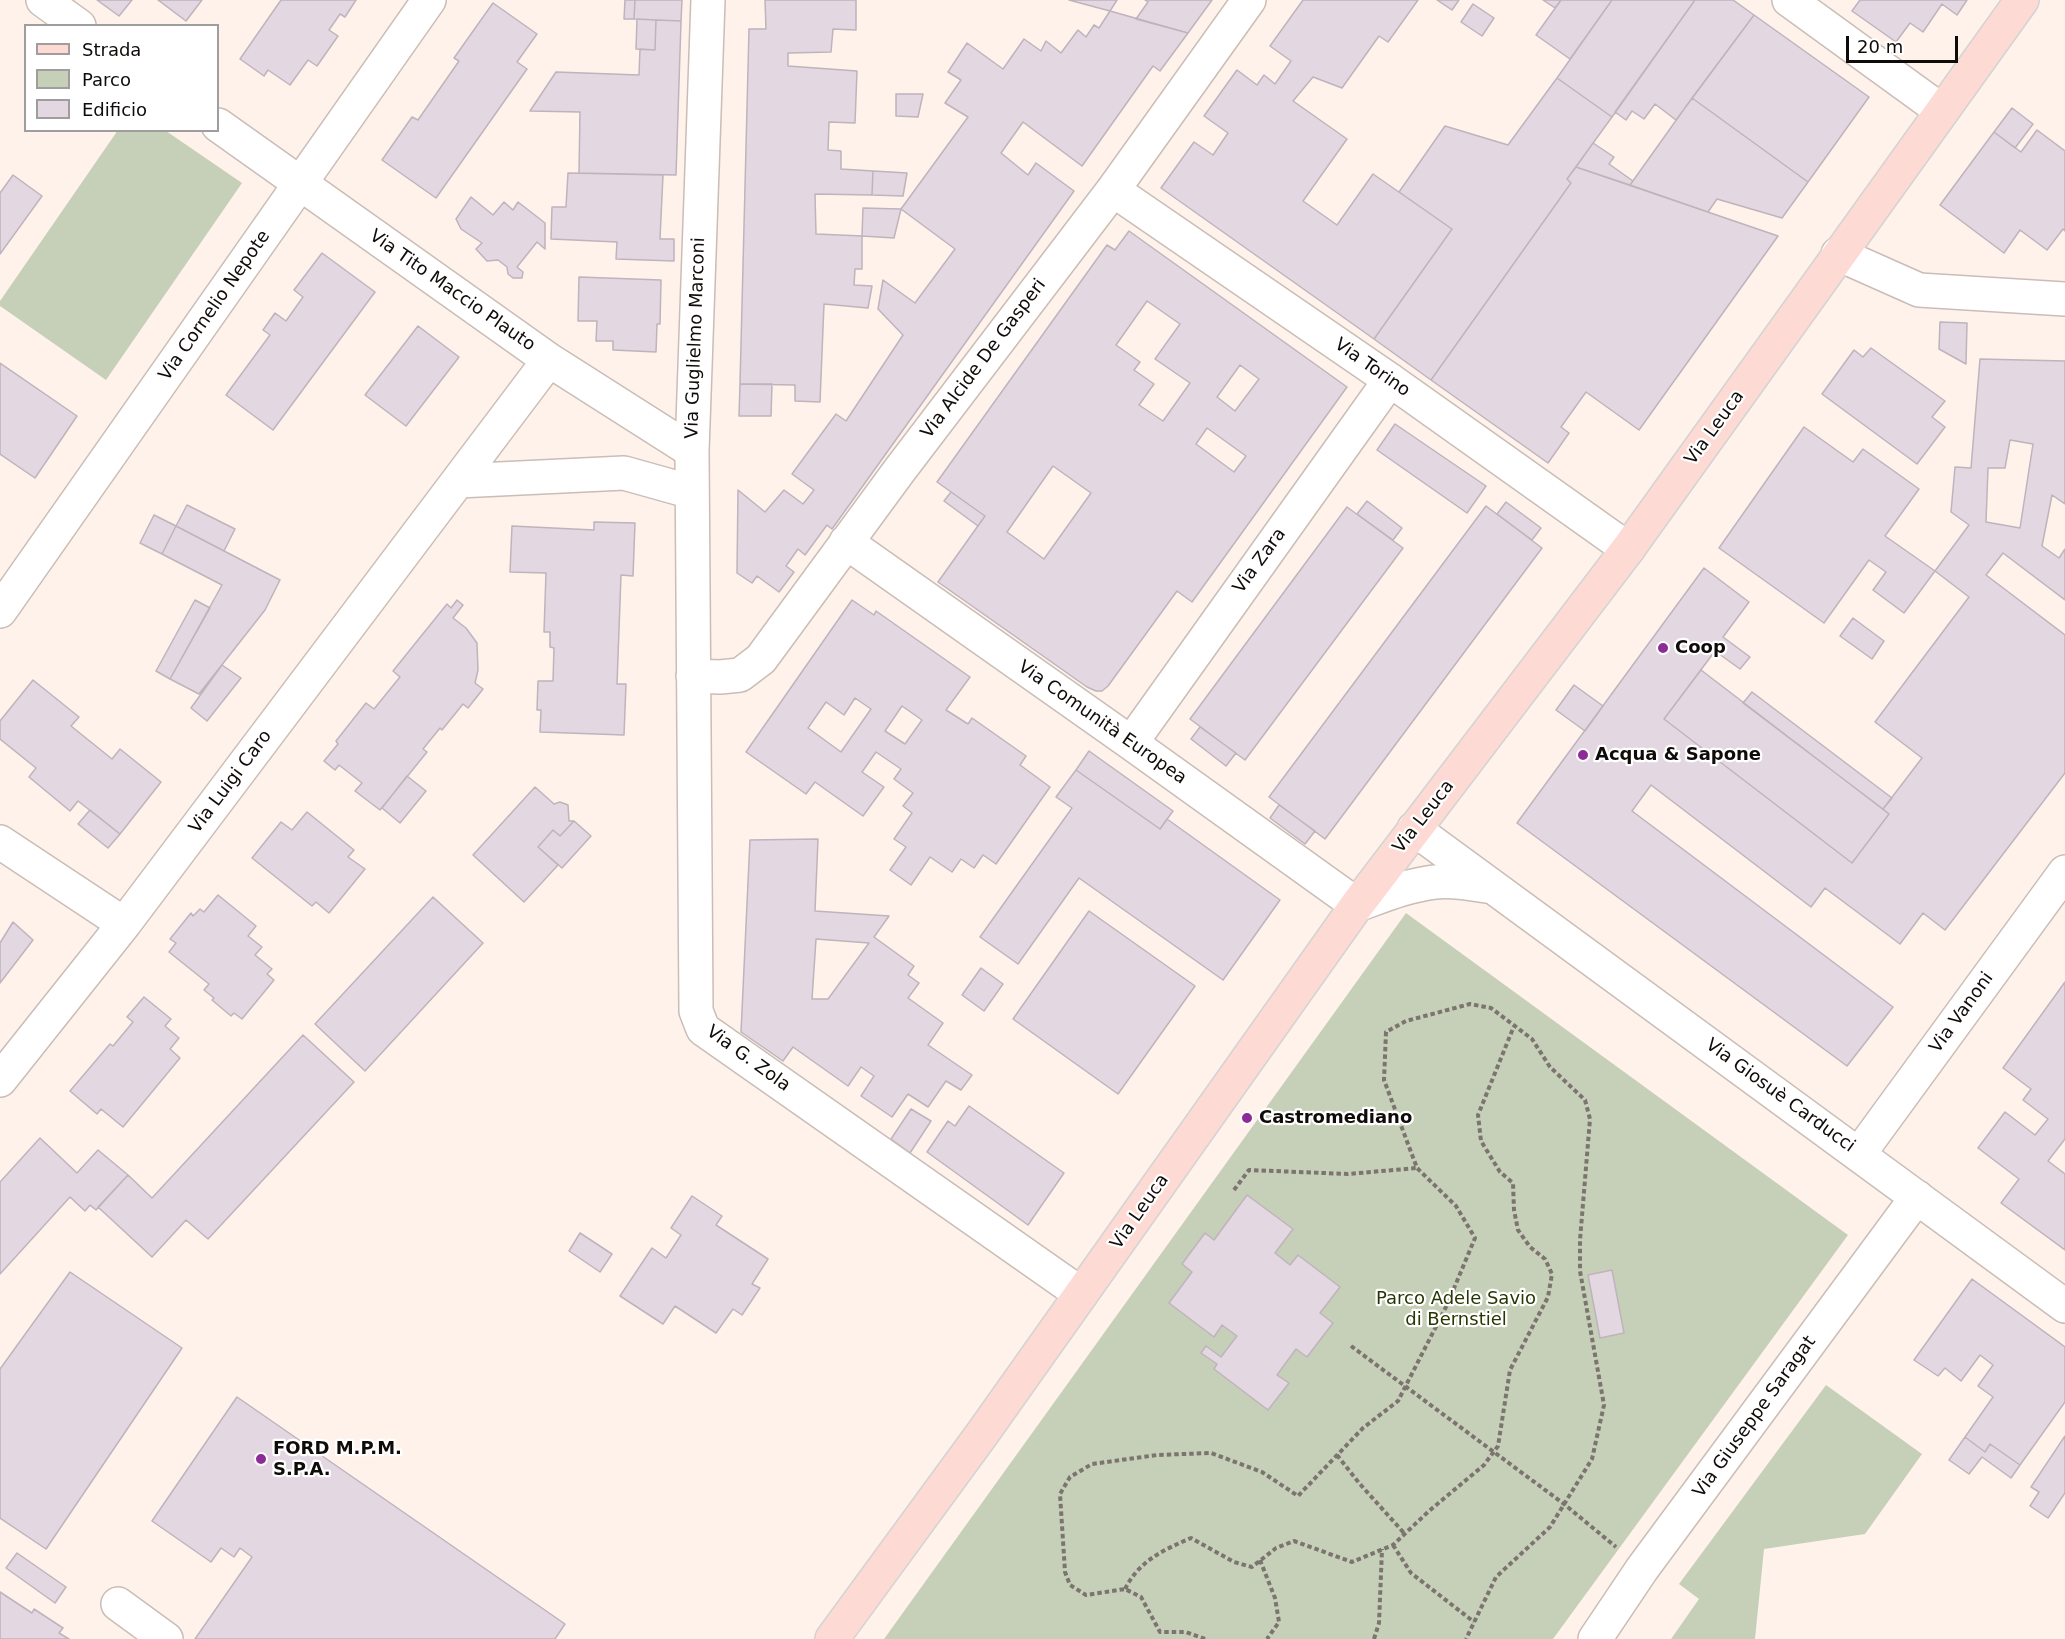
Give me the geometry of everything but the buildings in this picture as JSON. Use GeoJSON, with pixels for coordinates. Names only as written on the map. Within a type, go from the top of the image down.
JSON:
{"type":"FeatureCollection","features":[{"type":"Feature","properties":{"kind":"main road","name":"Via Leuca"},"geometry":{"type":"LineString","coordinates":[[832,1639],[1081,1294],[1357,905],[1628,549],[2022,0]]}},
{"type":"Feature","properties":{"kind":"street"},"geometry":{"type":"LineString","coordinates":[[43,0],[76,24]]}},
{"type":"Feature","properties":{"kind":"street","name":"Via Cornelio Nepote"},"geometry":{"type":"LineString","coordinates":[[0,610],[429,0]]}},
{"type":"Feature","properties":{"kind":"street","name":"Via Guglielmo Marconi"},"geometry":{"type":"LineString","coordinates":[[693,676],[692,451],[708,0]]}},
{"type":"Feature","properties":{"kind":"street","name":"Via Alcide De Gasperi"},"geometry":{"type":"LineString","coordinates":[[693,676],[740,675],[761,659],[846,542],[1113,190],[1249,0]]}},
{"type":"Feature","properties":{"kind":"street"},"geometry":{"type":"LineString","coordinates":[[1790,0],[1942,111]]}},
{"type":"Feature","properties":{"kind":"street","name":"Via Tito Maccio Plauto"},"geometry":{"type":"LineString","coordinates":[[219,125],[549,360],[692,451]]}},
{"type":"Feature","properties":{"kind":"street","name":"Via Torino"},"geometry":{"type":"LineString","coordinates":[[1113,190],[1390,380],[1628,549]]}},
{"type":"Feature","properties":{"kind":"street"},"geometry":{"type":"LineString","coordinates":[[1838,254],[1919,291],[2065,299]]}},
{"type":"Feature","properties":{"kind":"street","name":"Via Luigi Caro"},"geometry":{"type":"LineString","coordinates":[[0,1080],[124,924],[549,360]]}},
{"type":"Feature","properties":{"kind":"street","name":"Via Zara"},"geometry":{"type":"LineString","coordinates":[[1131,742],[1390,380]]}},
{"type":"Feature","properties":{"kind":"street"},"geometry":{"type":"LineString","coordinates":[[458,481],[624,472],[692,492]]}},
{"type":"Feature","properties":{"kind":"street","name":"Via Comunità Europea"},"geometry":{"type":"LineString","coordinates":[[846,542],[1131,742],[1357,905]]}},
{"type":"Feature","properties":{"kind":"street","name":"Via G. Zola"},"geometry":{"type":"LineString","coordinates":[[693,676],[696,1011],[704,1029],[1081,1294]]}},
{"type":"Feature","properties":{"kind":"street","name":"Via Giosuè Carducci"},"geometry":{"type":"LineString","coordinates":[[1414,829],[2065,1306]]}},
{"type":"Feature","properties":{"kind":"street"},"geometry":{"type":"LineString","coordinates":[[0,842],[124,924]]}},
{"type":"Feature","properties":{"kind":"street","name":"Via Vanoni"},"geometry":{"type":"LineString","coordinates":[[1859,1154],[2065,872]]}},
{"type":"Feature","properties":{"kind":"street","name":"Via Giosuè Carducci"},"geometry":{"type":"LineString","coordinates":[[1357,905],[1395,890],[1436,882],[1464,882],[1495,887]]}},
{"type":"Feature","properties":{"kind":"street","name":"Via Giuseppe Saragat"},"geometry":{"type":"LineString","coordinates":[[1595,1639],[1642,1569],[1917,1197]]}},
{"type":"Feature","properties":{"kind":"street"},"geometry":{"type":"LineString","coordinates":[[118,1604],[166,1639]]}},
{"type":"Feature","properties":{"kind":"path"},"geometry":{"type":"LineString","coordinates":[[1205,1639],[1186,1632],[1160,1632],[1140,1597],[1125,1589],[1086,1595],[1070,1585],[1065,1572],[1060,1494],[1070,1477],[1092,1464],[1157,1455],[1211,1453],[1262,1472],[1298,1496],[1363,1428],[1398,1401],[1447,1305],[1475,1238],[1456,1206],[1417,1168],[1384,1080],[1386,1032],[1406,1021],[1470,1005],[1491,1008],[1532,1039],[1550,1067],[1585,1100],[1590,1119],[1580,1240],[1580,1271],[1604,1405],[1592,1459],[1550,1527],[1496,1577],[1466,1639]]}},
{"type":"Feature","properties":{"kind":"path"},"geometry":{"type":"LineString","coordinates":[[1125,1589],[1133,1574],[1162,1550],[1191,1539],[1234,1562],[1252,1567],[1276,1548],[1294,1541],[1352,1562],[1393,1545],[1404,1533],[1484,1466],[1498,1446],[1510,1370],[1548,1297],[1552,1274],[1545,1259],[1530,1247],[1518,1230],[1514,1210],[1513,1183],[1500,1172],[1481,1141],[1478,1115],[1514,1026]]}},
{"type":"Feature","properties":{"kind":"path"},"geometry":{"type":"LineString","coordinates":[[1234,1190],[1249,1170],[1348,1173],[1417,1168]]}},
{"type":"Feature","properties":{"kind":"path"},"geometry":{"type":"LineString","coordinates":[[1351,1346],[1564,1504],[1642,1569]]}},
{"type":"Feature","properties":{"kind":"path"},"geometry":{"type":"LineString","coordinates":[[1336,1455],[1404,1533]]}},
{"type":"Feature","properties":{"kind":"path"},"geometry":{"type":"LineString","coordinates":[[1393,1545],[1412,1573],[1474,1622]]}},
{"type":"Feature","properties":{"kind":"path"},"geometry":{"type":"LineString","coordinates":[[1374,1639],[1379,1623],[1382,1549]]}},
{"type":"Feature","properties":{"kind":"path"},"geometry":{"type":"LineString","coordinates":[[1260,1560],[1275,1598],[1279,1622],[1267,1639]]}},
{"type":"Feature","properties":{"kind":"green space"},"geometry":{"type":"Polygon","coordinates":[[[117,132],[167,132],[242,183],[106,380],[0,306],[0,301],[117,132]]]}},
{"type":"Feature","properties":{"kind":"green space","name":"Parco Adele Savio di Bernstiel"},"geometry":{"type":"Polygon","coordinates":[[[1406,913],[1848,1235],[1553,1639],[884,1639],[1406,913]]]}},
{"type":"Feature","properties":{"kind":"green space"},"geometry":{"type":"Polygon","coordinates":[[[1826,1385],[1922,1454],[1865,1534],[1764,1549],[1755,1639],[1671,1639],[1699,1599],[1679,1584],[1826,1385]]]}},
{"type":"Feature","properties":{"kind":"place","name":"Coop"},"geometry":{"type":"Point","coordinates":[1663,648]}},
{"type":"Feature","properties":{"kind":"place","name":"Acqua & Sapone"},"geometry":{"type":"Point","coordinates":[1583,755]}},
{"type":"Feature","properties":{"kind":"place","name":"Castromediano"},"geometry":{"type":"Point","coordinates":[1247,1118]}},
{"type":"Feature","properties":{"kind":"place","name":"FORD M.P.M. S.P.A."},"geometry":{"type":"Point","coordinates":[261,1459]}}]}
